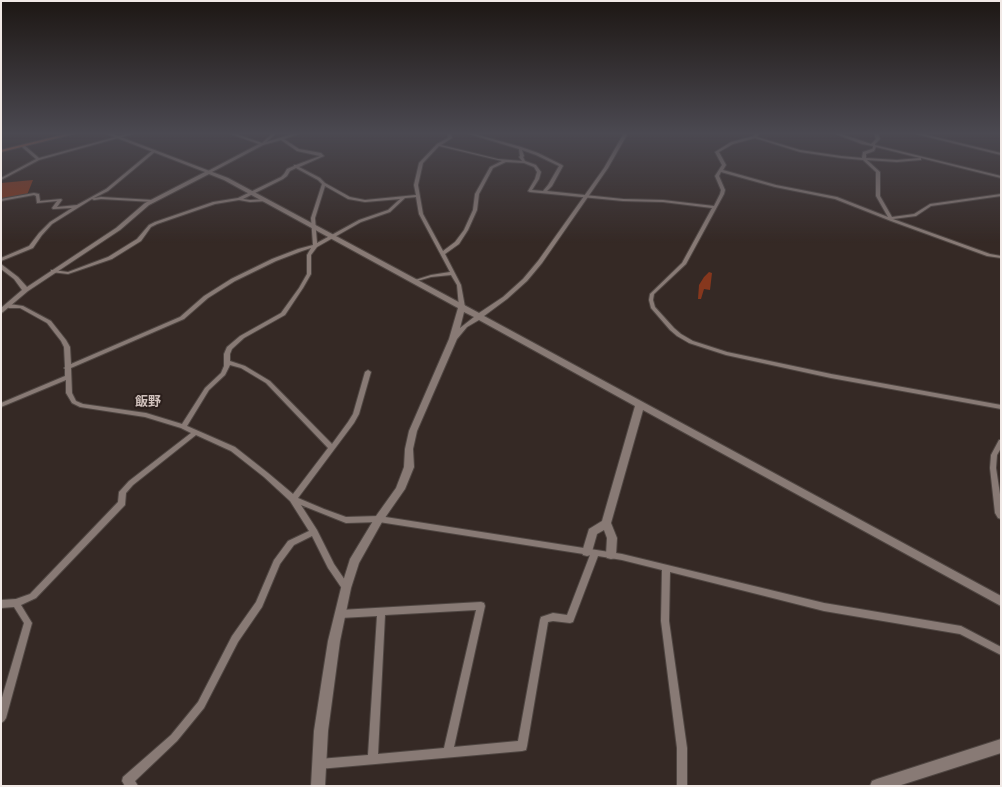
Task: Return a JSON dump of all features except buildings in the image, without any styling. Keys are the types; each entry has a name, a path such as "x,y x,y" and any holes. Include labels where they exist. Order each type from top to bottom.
{"street":[{"path":"1,179 18,170"},
{"path":"1,260 31,247 40,234 51,223 80,206 87,200 107,190 131,170"},
{"path":"203,170 226,179 266,200 1001,601"},
{"path":"1,311 9,306 26,290 104,238 141,208 213,170"},
{"path":"53,271 68,272 93,265 110,258 130,246 143,236 150,226 156,223 214,203 239,199 282,178 286,175 288,170"},
{"path":"302,170 350,198 365,201 418,196"},
{"path":"318,786 321,731 328,679 346,588 354,562 379,519 400,489 406,475 409,467 409,449 413,430 453,339 462,307 459,285 420,214 416,185 419,170"},
{"path":"442,254 457,243 466,230 475,210 477,194 490,170"},
{"path":"537,170 539,172 537,179 530,191 623,200 663,200 714,207"},
{"path":"544,192 550,186 559,170"},
{"path":"453,339 465,326 505,298 528,276 540,262 605,170"},
{"path":"1001,257 989,255 836,198 775,186 722,170 717,176 723,190 722,194 684,264 652,294 651,300 653,307 679,335 704,347 831,376 1001,407"},
{"path":"876,170 878,172 878,196 891,219"},
{"path":"969,170 1001,177"},
{"path":"184,427 208,389 223,374 227,366 227,354 229,348 242,337 283,314 301,288 309,274 309,255 315,246 313,226 316,205 320,199 324,184"},
{"path":"1,200 34,194 38,195 38,202 60,200 54,208 80,206"},
{"path":"891,219 915,215 930,206 937,204 1001,194"},
{"path":"87,200 101,198 153,201"},
{"path":"67,368 182,318 206,297 233,280 274,260 315,246 360,221 390,211 403,198"},
{"path":"239,199 245,201 266,200"},
{"path":"1,266 16,278 26,290"},
{"path":"414,281 431,276 453,273"},
{"path":"9,306 21,307 49,322 64,341 67,347 67,377 70,398 82,406 146,415 184,427 233,449 266,475 293,499 314,532 331,566 346,588"},
{"path":"227,362 243,367 268,382 332,448"},
{"path":"293,499 356,414 368,372"},
{"path":"1,405 67,377"},
{"path":"611,555 612,538 606,523 640,404"},
{"path":"1,604 16,603 33,596 122,503 123,492 131,483 196,432"},
{"path":"1001,442 994,455 993,468 1001,516"},
{"path":"293,499 346,520 379,519 611,555 824,607 961,630 1001,651"},
{"path":"319,764 522,746 544,620 553,617 570,619 591,552 593,532 606,523"},
{"path":"133,786 127,781 174,738 201,705 235,640 258,604 277,562 291,543 314,532"},
{"path":"666,568 665,621 682,748 682,786"},
{"path":"1,718 28,623 16,603"},
{"path":"340,614 481,606 448,752"},
{"path":"373,759 381,612"},
{"path":"877,786 1001,746"}],"shaded area":[{"path":"33,180 27,195 1,200 1,183"},
{"path":"709,272 712,273 710,290 704,289 701,299 698,299 699,285"}],"district":[{"name":"飯野","path":"148,403"}]}
